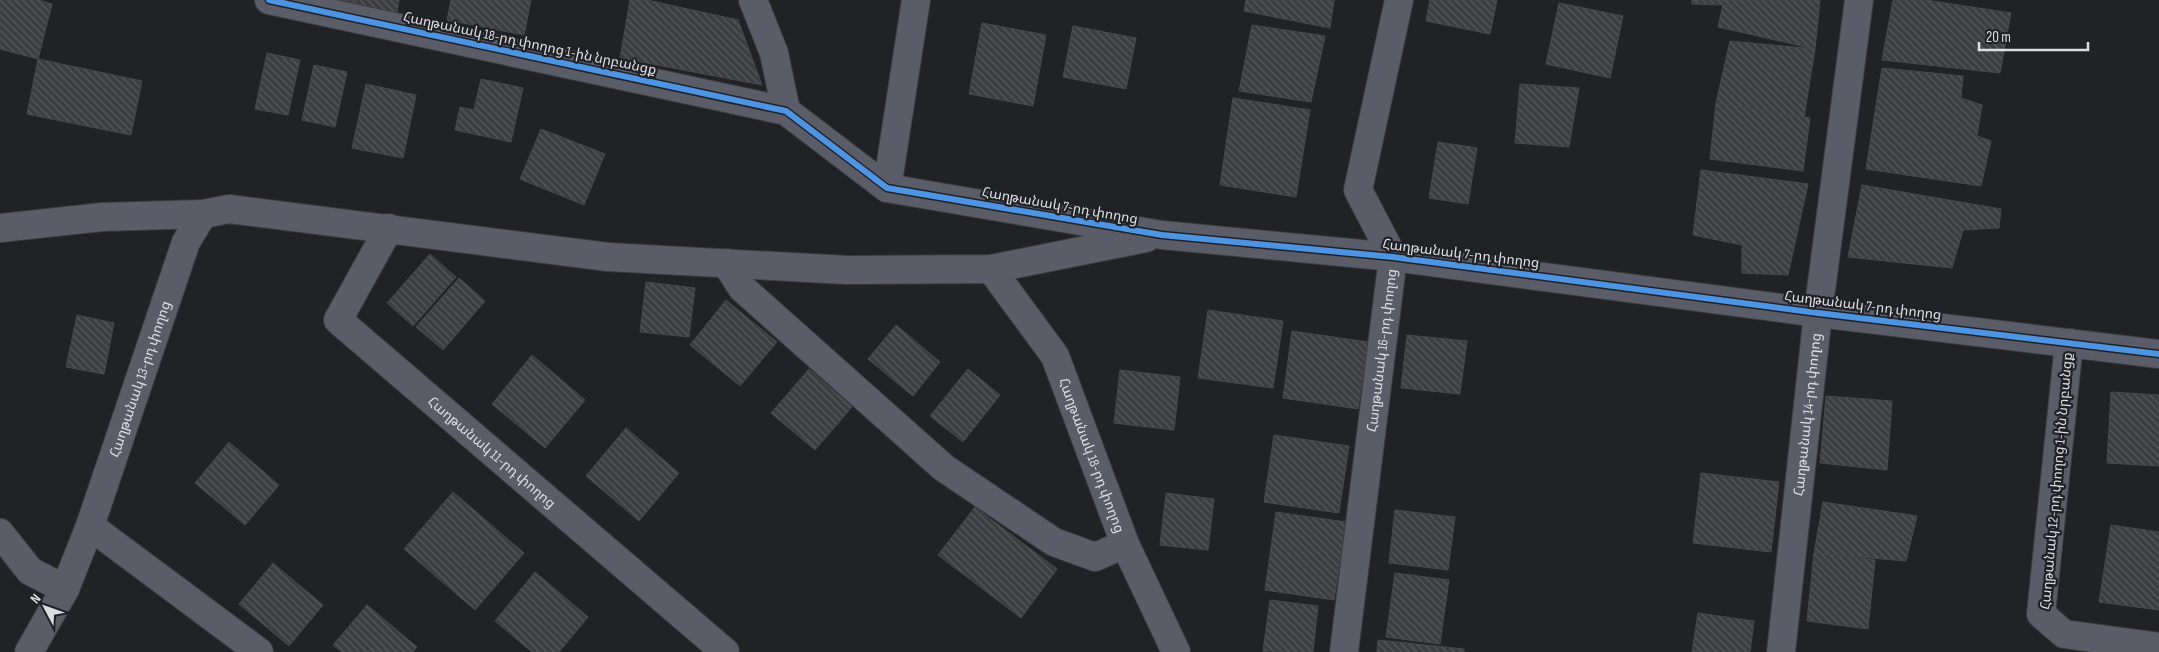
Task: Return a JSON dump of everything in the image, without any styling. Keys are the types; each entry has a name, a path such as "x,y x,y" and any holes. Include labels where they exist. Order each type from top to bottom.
{"street":[{"name":"Հաղթանակ 18-րդ փողոց 1-ին նրբանցք","path":"269,0 786,111"},
{"path":"752,0 774,53 786,111"},
{"path":"887,188 916,0"},
{"name":"Հաղթանակ 16-րդ փողոց","path":"1344,652 1393,256 1358,190 1399,0"},
{"name":"Հաղթանակ 14-րդ փողոց","path":"1781,652 1818,313 1859,0"},
{"name":"Հաղթանակ 7-րդ փողոց","path":"786,111 887,188 1162,235 1393,256 1818,313 2159,354"},
{"path":"0,228 102,218 203,214 229,209 608,257 846,270 991,269 1162,235"},
{"name":"Հաղթանակ 13-րդ փողոց","path":"29,652 65,589 90,526 186,242 203,214"},
{"name":"Հաղթանակ 11-րդ փողոց","path":"389,228 338,320 725,652"},
{"path":"726,263 742,288 944,468 1054,542 1095,557 1125,544"},
{"name":"Հաղթանակ 18-րդ փողոց","path":"991,269 1055,356 1125,544 1176,652"},
{"name":"Հաղթանակ 12-րդ փողոց 1-ին նրբանցք","path":"2070,343 2041,614 2064,634 2159,647"},
{"path":"90,526 259,652"},
{"path":"0,533 30,572 65,589"}],"building":[{"path":"0,0 38,0 52,4 38,59 0,49"},
{"path":"335,0 399,0 397,13 334,2"},
{"path":"451,0 531,0 524,35 447,20"},
{"path":"630,0 647,0 738,20 762,85 620,58"},
{"path":"1246,0 1334,0 1330,28 1244,11"},
{"path":"1430,0 1497,0 1490,34 1426,21"},
{"path":"1692,0 1820,0 1815,49 1718,27 1723,5 1692,4"},
{"path":"1893,0 1926,0 2011,13 2000,73 1882,60"},
{"path":"1559,3 1623,16 1610,78 1546,64"},
{"path":"982,23 1046,35 1033,106 969,94"},
{"path":"1252,25 1325,36 1311,102 1239,91"},
{"path":"1073,26 1136,38 1126,89 1063,77"},
{"path":"1730,41 1815,49 1804,117 1716,103"},
{"path":"267,53 300,60 288,115 255,109"},
{"path":"38,59 142,81 131,135 27,114"},
{"path":"314,65 347,72 335,127 302,120"},
{"path":"1882,68 1963,76 1961,98 1982,105 1977,136 1991,141 1981,186 1866,169"},
{"path":"481,79 523,88 511,142 455,130 460,107 474,110"},
{"path":"366,84 416,95 403,158 352,148"},
{"path":"1520,84 1579,88 1569,147 1515,143"},
{"path":"1233,98 1310,110 1296,197 1220,185"},
{"path":"1716,103 1810,118 1803,171 1710,159"},
{"path":"541,129 605,154 584,205 520,179"},
{"path":"1438,142 1477,148 1468,204 1429,198"},
{"path":"1701,170 1808,184 1788,275 1742,273 1742,245 1693,235"},
{"path":"1862,185 2001,209 1999,228 1963,230 1952,268 1848,257"},
{"path":"430,254 456,277 413,326 387,303"},
{"path":"459,278 485,301 443,350 416,327"},
{"path":"646,282 695,288 689,337 640,332"},
{"path":"726,300 777,342 740,386 690,345"},
{"path":"1208,310 1283,321 1273,388 1198,378"},
{"path":"77,315 114,323 104,374 66,367"},
{"path":"896,325 940,362 913,396 868,359"},
{"path":"1292,331 1368,342 1358,409 1283,398"},
{"path":"1407,335 1467,341 1460,394 1401,388"},
{"path":"532,355 585,400 545,448 492,404"},
{"path":"809,369 852,407 815,450 771,413"},
{"path":"968,369 1000,395 963,442 930,416"},
{"path":"1120,370 1180,377 1174,430 1114,423"},
{"path":"2111,392 2159,395 2159,466 2107,463"},
{"path":"1826,396 1892,401 1887,470 1820,463"},
{"path":"626,428 679,473 639,521 586,476"},
{"path":"1274,435 1349,446 1339,513 1264,502"},
{"path":"229,442 279,485 245,525 195,483"},
{"path":"1701,473 1779,482 1771,552 1693,543"},
{"path":"453,492 524,553 475,610 404,549"},
{"path":"1166,493 1214,499 1208,550 1160,545"},
{"path":"1823,502 1917,516 1906,561 1814,553"},
{"path":"975,507 1057,569 1021,618 938,555"},
{"path":"1395,510 1455,517 1448,570 1389,563"},
{"path":"1276,512 1346,522 1334,600 1265,590"},
{"path":"2111,525 2159,532 2159,610 2099,602"},
{"path":"1814,553 1875,560 1868,629 1807,621"},
{"path":"273,563 323,605 289,646 239,604"},
{"path":"535,572 588,617 559,652 532,652 495,621"},
{"path":"1395,573 1449,580 1440,644 1386,637"},
{"path":"1270,600 1318,606 1313,652 1263,651"},
{"path":"367,605 417,647 413,652 342,652 333,645"},
{"path":"1698,613 1754,621 1750,652 1692,652"},
{"path":"1378,640 1464,649 1464,652 1377,652"}],"cycle path":[{"path":"269,0 786,111 887,188 1162,235 1393,257 1818,313 2159,354"}]}
